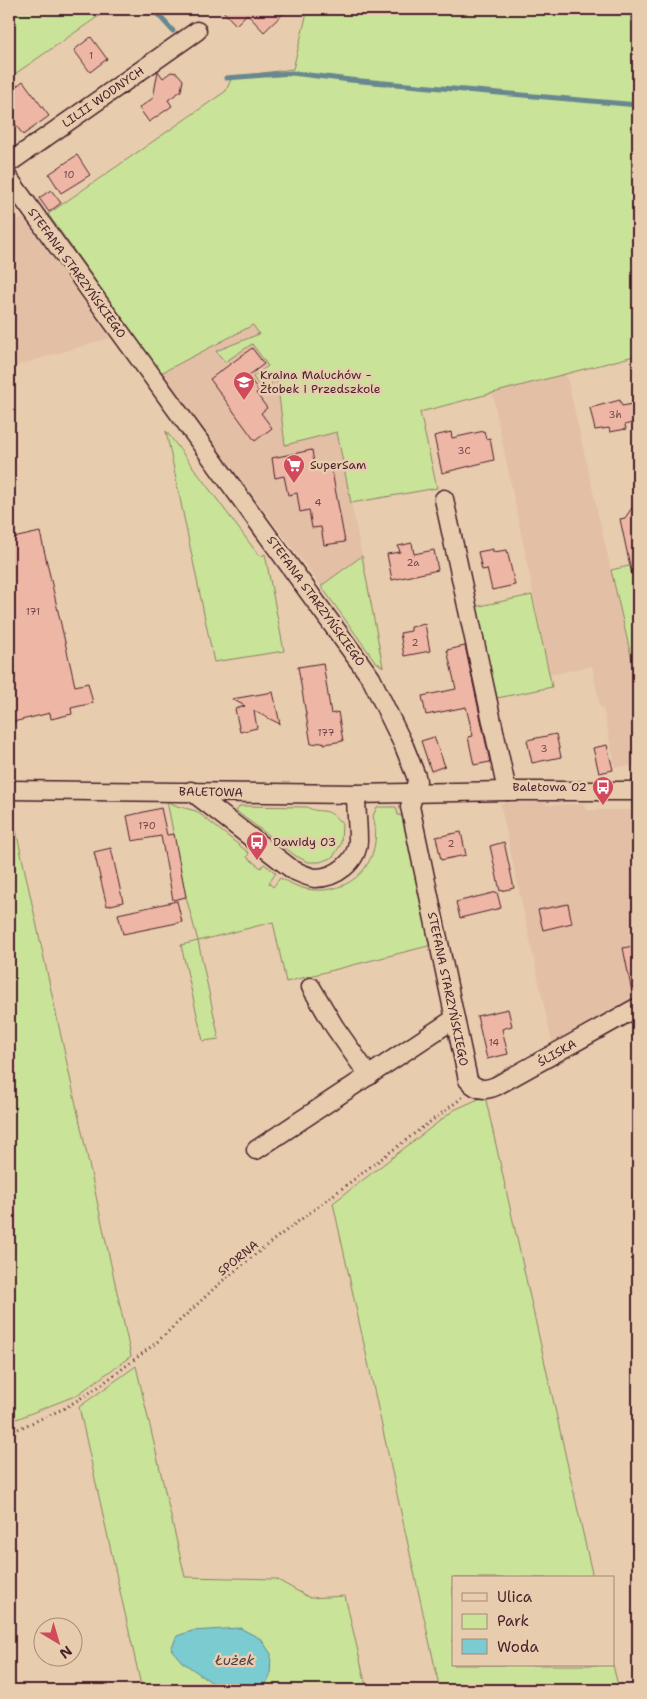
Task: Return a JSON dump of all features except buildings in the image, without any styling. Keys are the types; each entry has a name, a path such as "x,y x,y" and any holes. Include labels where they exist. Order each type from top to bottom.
{"street":[{"name":"LILII WODNYCH","path":"9,162 197,31"},
{"name":"STEFANA STARZYŃSKIEGO","path":"9,179 371,678 411,763 417,781 410,811 466,1075 473,1087"},
{"path":"444,499 507,791"},
{"name":"BALETOWA","path":"9,790 356,794 638,791"},
{"path":"191,791 294,870 314,878 328,876 340,871 348,864 355,852 358,842 356,794"},
{"path":"311,988 334,1026 369,1076"},
{"name":"ŚLISKA","path":"473,1087 484,1089 496,1086 638,1006"},
{"path":"256,1150 454,1019"}],"path":[{"name":"SPORNA","path":"9,1433 65,1408 97,1388 156,1343 222,1282 271,1242 459,1102 473,1087"}],"shaded area":[{"path":"18,219 25,219 110,338 9,368 9,224"},
{"path":"253,325 278,359 277,379 285,445 337,432 362,556 321,586 161,373"},
{"path":"566,373 638,688 638,766 615,767 592,666 550,675 492,392"},
{"path":"545,802 548,805 584,804 586,810 638,810 638,997 553,1047 500,803"}],"green space":[{"path":"9,9 109,9 9,78"},
{"path":"308,9 638,9 638,355 420,412 437,488 351,503 337,432 285,445 277,379 263,390 253,377 268,366 252,344 225,362 216,351 259,334 253,325 161,373 48,214 226,91 232,77 293,69"},
{"path":"166,431 260,557 265,554 284,651 214,662"},
{"path":"362,556 383,667 375,661 321,586"},
{"path":"638,564 638,677 636,677 611,570"},
{"path":"532,595 552,687 497,698 490,685 475,607"},
{"path":"167,801 196,811 249,853 247,857 261,868 264,864 276,873 269,883 273,887 280,878 306,889 323,890 338,887 351,881 361,872 369,861 374,848 373,816 377,807 396,807 398,815 403,816 432,945 286,982 273,922 198,941 186,897"},
{"path":"9,802 131,1356 77,1395 9,1422"},
{"path":"240,806 307,807 330,813 339,821 342,821 341,844 333,857 320,862 308,862 296,856 236,811"},
{"path":"198,941 219,1039 203,1041 181,945"},
{"path":"485,1096 593,1576 452,1576 452,1666 613,1666 619,1690 440,1690 333,1203 454,1110"},
{"path":"136,1366 185,1577 276,1579 310,1598 345,1596 367,1690 142,1690 79,1407"}],"water":[{"name":"Łużek","path":"240,1628 261,1639 271,1654 270,1677 261,1690 227,1690 217,1686 182,1662 171,1649 177,1636 192,1631"}],"waterway":[{"path":"153,9 173,31"},
{"path":"226,78 292,73 350,80 638,105"}],"place":[{"name":"Kraina Maluchów - Żłobek i Przedszkole","path":"244,401"},
{"name":"SuperSam","path":"294,484"},
{"name":"Baletowa 02","path":"603,806"},
{"name":"Dawidy 03","path":"257,861"}]}
